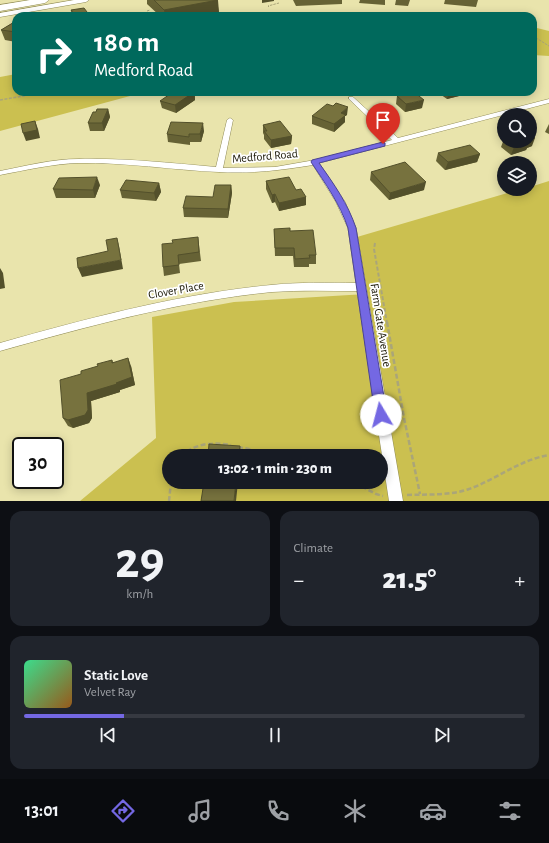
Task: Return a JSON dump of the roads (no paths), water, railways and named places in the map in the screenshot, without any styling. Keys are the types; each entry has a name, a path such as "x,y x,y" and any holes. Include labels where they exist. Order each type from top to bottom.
{"highway":[{"path":"0,8 45,0"}],"street":[{"path":"17,12 86,0"},
{"path":"0,15 12,13"},
{"path":"351,98 396,140"},
{"name":"Medford Road","path":"0,174 35,166 78,161 155,164 219,170 275,169 315,162 549,101"},
{"path":"219,170 230,120"},
{"name":"Farm Gate Avenue","path":"315,162 348,215 355,244 395,499"},
{"name":"Clover Place","path":"0,347 115,316 171,303 272,289 362,287"}]}
